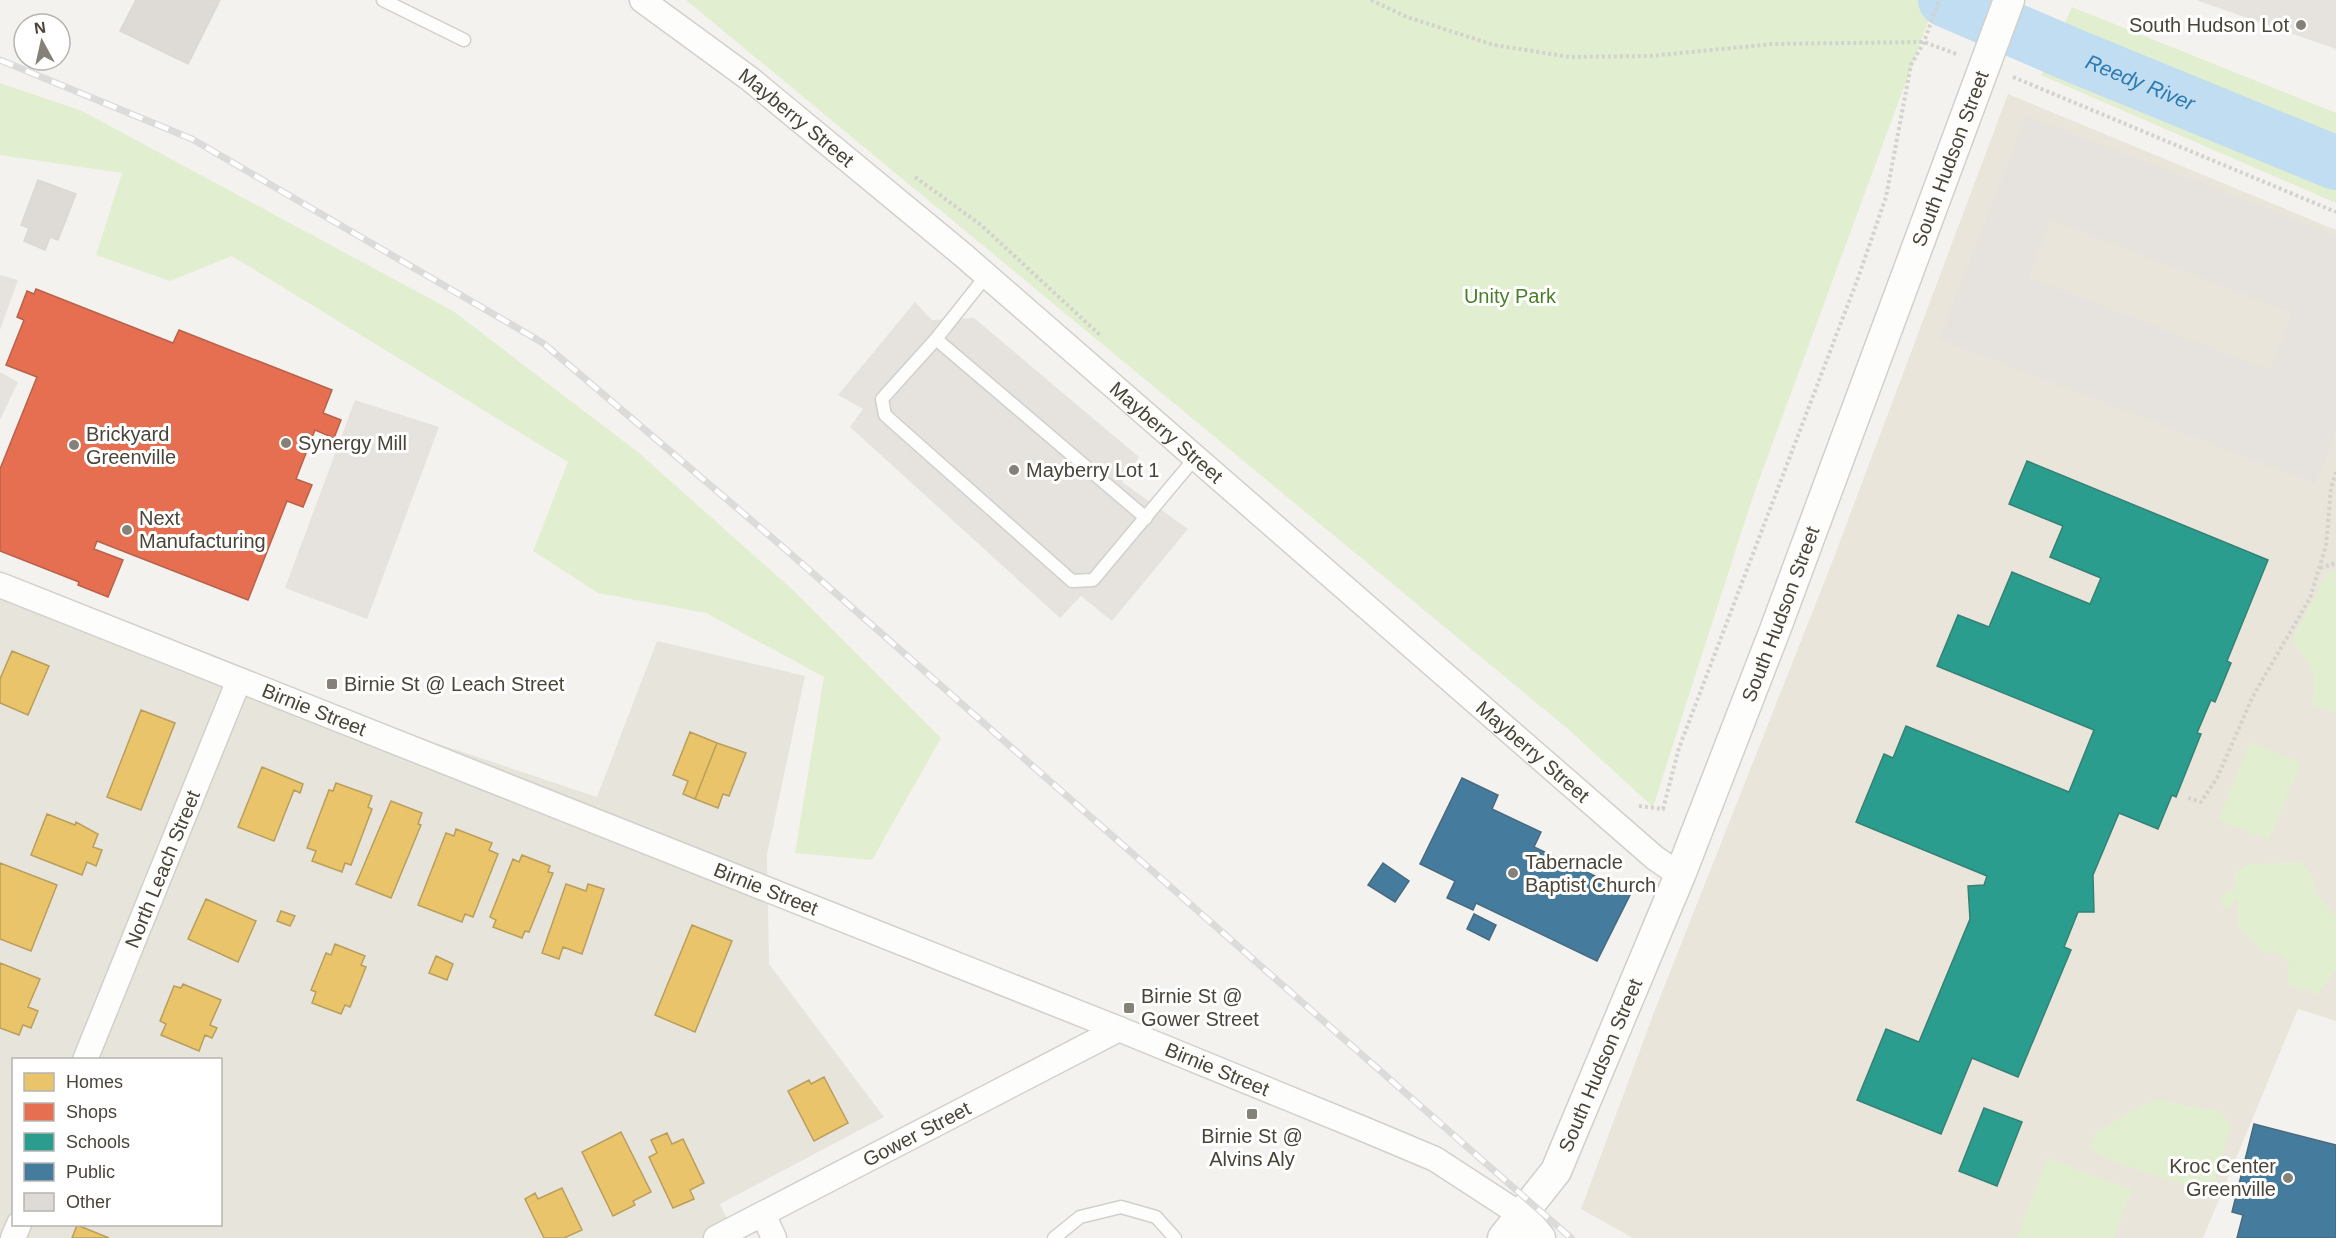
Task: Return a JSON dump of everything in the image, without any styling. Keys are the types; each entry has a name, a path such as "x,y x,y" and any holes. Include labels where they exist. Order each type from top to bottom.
{"street":[{"name":"Mayberry Street","path":"642,0 750,79 986,276 1655,858 1680,875"},
{"name":"South Hudson Street","path":"1512,1227 1556,1171 1680,875 1784,607 2009,0"},
{"name":"Birnie Street","path":"0,585 1119,1029 1435,1160 1512,1227"},
{"name":"North Leach Street","path":"86,1058 239,680"},
{"name":"Gower Street","path":"716,1238 1119,1029"},
{"path":"763,1214 774,1238"},
{"path":"1512,1227 1540,1238"}],"lane":[{"path":"383,0 464,40"},
{"path":"986,276 936,339 882,399 885,415 1072,581 1093,580 1195,458"},
{"path":"936,339 1146,518"},
{"path":"1054,1238 1080,1217 1121,1207 1156,1217 1175,1238"}],"path":[{"path":"1371,0 1407,17 1494,45 1570,57 1650,56 1773,44 1924,42"},
{"path":"1663,809 1679,748 1858,279 1886,197 1911,65 1924,42 1939,0"},
{"path":"1990,54 2336,212"},
{"path":"2188,798 2201,802 2217,778 2253,696 2310,598 2325,546 2331,488 2336,472"},
{"path":"2319,568 2336,563"}],"shaded area":[{"name":"South Hudson Lot","path":"2196,0 2336,0 2336,49"},
{"path":"2008,94 2336,230 2336,1021 2298,1009 2203,1238 1633,1238 1581,1209 1653,1015 1833,560"},
{"path":"2026,116 2336,235 2336,433 2316,484 1939,339","holes":["2051,220 2292,313 2269,370 2029,277"]},
{"path":"0,275 18,280 0,330"},
{"name":"Mayberry Lot 1","path":"915,302 932,320 974,318 1139,457 1122,482 1188,529 1112,621 1081,596 1060,618 850,427 863,409 838,395"},
{"path":"0,372 18,382 0,420"},
{"path":"355,400 439,427 367,619 285,588"},
{"path":"0,597 597,797 657,641 805,676 767,855 769,964 884,1117 720,1204 736,1238 0,1238"}],"green space":[{"name":"Unity Park","path":"686,0 1936,0 1752,499 1653,807 1568,729"},
{"path":"2072,7 2336,113 2336,203 2041,75"},
{"path":"0,83 82,111 453,311 639,453 795,592 941,738 872,860 795,853 824,677 706,613 598,593 533,551 568,462 232,256 170,281 96,255 122,173 0,155"},
{"path":"2336,570 2336,713 2312,705 2315,676 2292,639 2327,574"},
{"path":"2250,742 2301,763 2269,840 2218,820"},
{"path":"2301,862 2312,875 2317,896 2336,916 2336,971 2316,995 2309,989 2300,991 2288,982 2289,963 2275,951 2265,954 2238,926 2238,899 2227,910 2219,901 2228,891 2237,889 2234,874 2249,864"},
{"path":"2157,1100 2220,1111 2231,1126 2216,1178 2204,1191 2104,1158 2090,1147 2095,1133 2142,1105"},
{"path":"2047,1158 2132,1190 2113,1238 2017,1238"}],"building: Homes":[{"path":"12,651 49,666 28,715 0,703 0,679"},
{"path":"141,710 175,723 141,810 107,797"},
{"path":"690,732 717,743 695,799 683,794 688,781 673,775"},
{"path":"717,743 746,753 729,796 723,794 718,808 695,799"},
{"path":"262,767 303,784 300,793 294,790 274,841 238,827"},
{"path":"336,783 372,796 368,807 372,809 351,865 345,863 342,872 312,861 316,851 307,848 329,790 333,791"},
{"path":"391,801 422,813 418,824 421,825 391,898 356,884"},
{"path":"47,814 75,825 76,822 98,834 93,847 102,850 96,866 87,862 82,875 31,855"},
{"path":"456,829 492,843 489,850 498,854 473,917 465,914 462,922 418,905 446,833 454,836"},
{"path":"522,855 550,866 548,872 553,873 529,932 525,931 522,938 493,927 496,920 490,917 513,859 519,862"},
{"path":"0,863 57,885 31,951 0,939"},
{"path":"566,884 586,891 588,884 604,889 582,954 563,947 559,959 542,953"},
{"path":"206,899 256,921 238,962 188,939"},
{"path":"281,911 295,916 290,926 277,921"},
{"path":"692,925 732,941 695,1032 655,1015"},
{"path":"335,944 365,956 361,965 366,967 350,1007 345,1005 341,1014 312,1003 316,992 311,990 326,953 331,955"},
{"path":"436,956 453,964 447,980 429,973"},
{"path":"0,963 40,979 28,1007 38,1011 31,1028 23,1025 19,1035 0,1028"},
{"path":"183,984 221,1000 210,1025 217,1028 212,1038 205,1035 199,1051 161,1035 166,1024 160,1021 174,986 181,988"},
{"path":"824,1077 848,1123 814,1141 788,1091 809,1080 811,1084"},
{"path":"621,1132 651,1192 633,1201 635,1205 613,1216 582,1152"},
{"path":"667,1133 672,1144 683,1139 704,1183 690,1190 694,1199 673,1208 649,1157 657,1153 651,1140"},
{"path":"562,1188 582,1230 564,1238 544,1238 525,1199 535,1193 538,1199"},
{"path":"77,1226 79,1226 109,1238 72,1238"}],"building: Shops":[{"path":"36,289 173,343 179,330 332,390 323,413 341,420 334,438 315,430 296,479 312,485 303,507 287,501 248,600 97,541 94,549 123,560 108,597 78,585 79,582 0,551 0,469 37,377 6,365 24,320 17,317 27,291 34,294"}],"building: Schools":[{"path":"2027,461 2268,560 2227,661 2231,663 2215,702 2211,700 2197,733 2201,734 2176,797 2172,795 2158,829 2119,813 2093,875 2094,912 2078,912 2064,947 2071,950 2018,1077 1972,1058 1941,1134 1857,1100 1886,1029 1919,1042 1970,919 1968,886 1984,885 1987,876 1856,822 1884,754 1893,758 1906,726 2069,792 2094,730 1937,666 1958,615 1989,627 2012,572 2090,604 2101,578 2050,557 2063,526 2009,504"},
{"path":"1984,1108 2022,1122 1997,1186 1959,1171"}],"building: Public":[{"name":"Tabernacle Baptist Church","path":"1462,778 1498,795 1492,809 1541,832 1534,847 1631,893 1597,961 1476,903 1473,910 1447,898 1455,881 1420,864"},
{"path":"1383,863 1409,881 1395,902 1368,885"},
{"path":"1474,914 1496,925 1489,940 1467,929"},
{"name":"Kroc Center Greenville","path":"2254,1124 2336,1145 2336,1238 2237,1238 2243,1215 2232,1212"}],"building: Other":[{"path":"136,0 220,0 188,64 120,31"},
{"path":"38,180 76,194 58,240 50,237 45,250 24,241 29,228 21,225"}],"waterway":[{"name":"Reedy River","path":"1945,0 2336,163"}],"railway":[{"path":"0,60 192,139 543,343 784,548 1571,1238"}],"place":[{"name":"South Hudson Lot","path":"2301,25"},
{"name":"Synergy Mill","path":"286,443"},
{"name":"Brickyard Greenville","path":"74,445"},
{"name":"Mayberry Lot 1","path":"1014,470"},
{"name":"Next Manufacturing","path":"127,530"},
{"name":"Birnie St @ Leach Street","path":"332,684"},
{"name":"Tabernacle Baptist Church","path":"1513,873"},
{"name":"Birnie St @ Gower Street","path":"1129,1008"},
{"name":"Birnie St @ Alvins Aly","path":"1252,1114"},
{"name":"Kroc Center Greenville","path":"2288,1178"}]}
